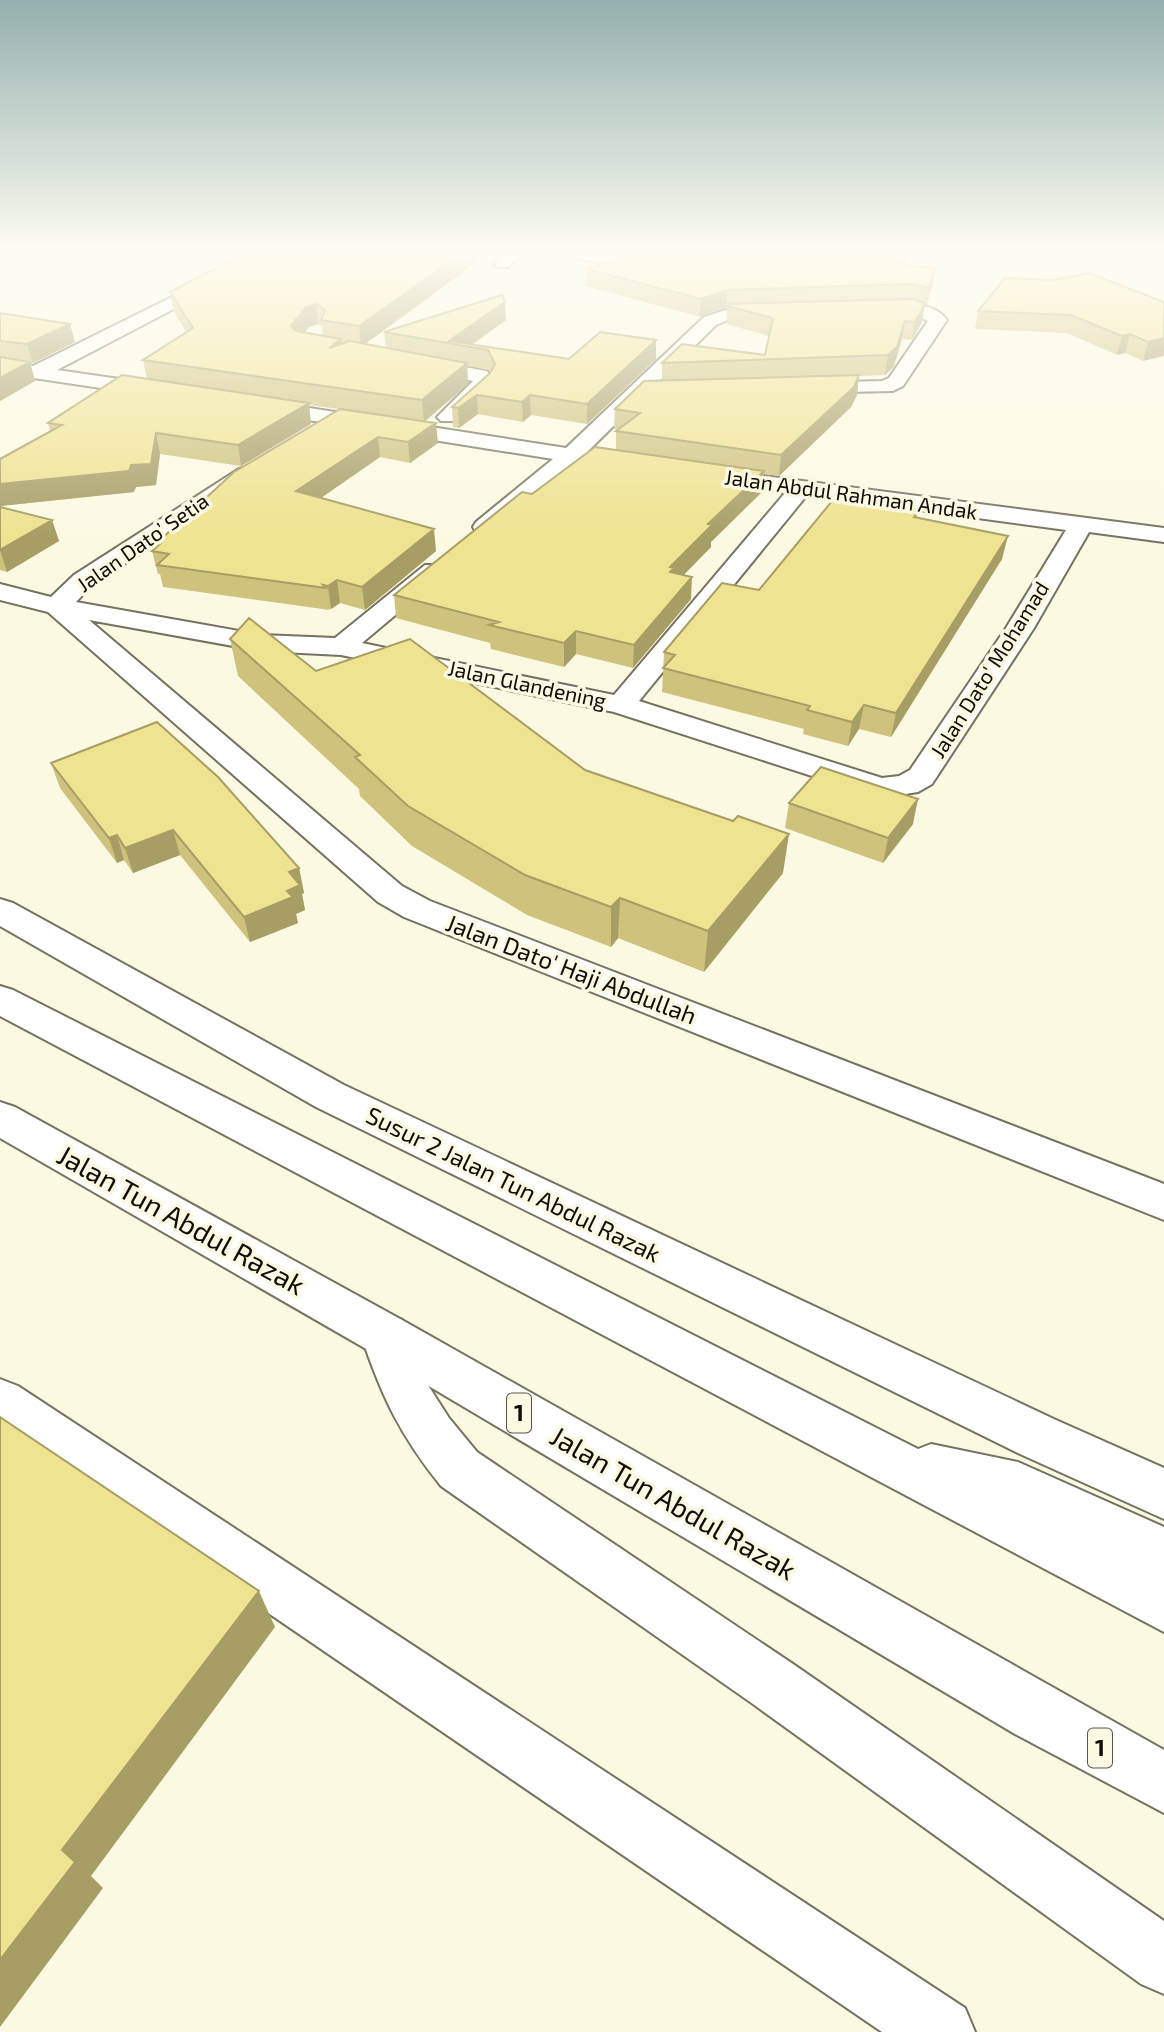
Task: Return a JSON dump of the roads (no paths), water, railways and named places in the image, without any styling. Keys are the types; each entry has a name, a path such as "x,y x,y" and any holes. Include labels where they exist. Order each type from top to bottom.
{"main road":[{"path":"37,372 82,349"},
{"path":"341,647 571,455 680,349"},
{"path":"781,389 886,387 896,382 918,349"},
{"path":"399,362 472,373 480,375 485,382 430,432"},
{"path":"0,367 174,393"},
{"path":"634,392 673,391"},
{"path":"243,403 652,467"},
{"path":"306,439 340,418"},
{"name":"Jalan Dato’ Setia","path":"57,606 83,580 272,459"},
{"name":"Jalan Abdul Rahman Andak","path":"692,473 1164,535"},
{"path":"621,705 800,489"},
{"name":"Jalan Dato' Mohamad","path":"880,788 907,785 922,777 1020,628 1081,524"},
{"name":"Jalan Glandening","path":"0,592 57,606 261,643 341,647 621,705 880,788"},
{"name":"Jalan Dato' Haji Abdullah","path":"57,606 390,894 417,909 1164,1202"},
{"name":"Susur 2 Jalan Tun Abdul Razak","path":"0,911 330,1096 1038,1437 1164,1494"},
{"path":"0,999 1164,1604"},
{"name":"Jalan Tun Abdul Razak","path":"0,1118 385,1335 1036,1713 1164,1783"},
{"path":"385,1335 405,1392 431,1435 459,1469 773,1684 1164,1961"},
{"path":"0,1402 941,2032"},
{"path":"1018,1487 1038,1437"},
{"path":"888,1460 1018,1487 1164,1555"},
{"path":"1036,1713 1164,1805"}]}
